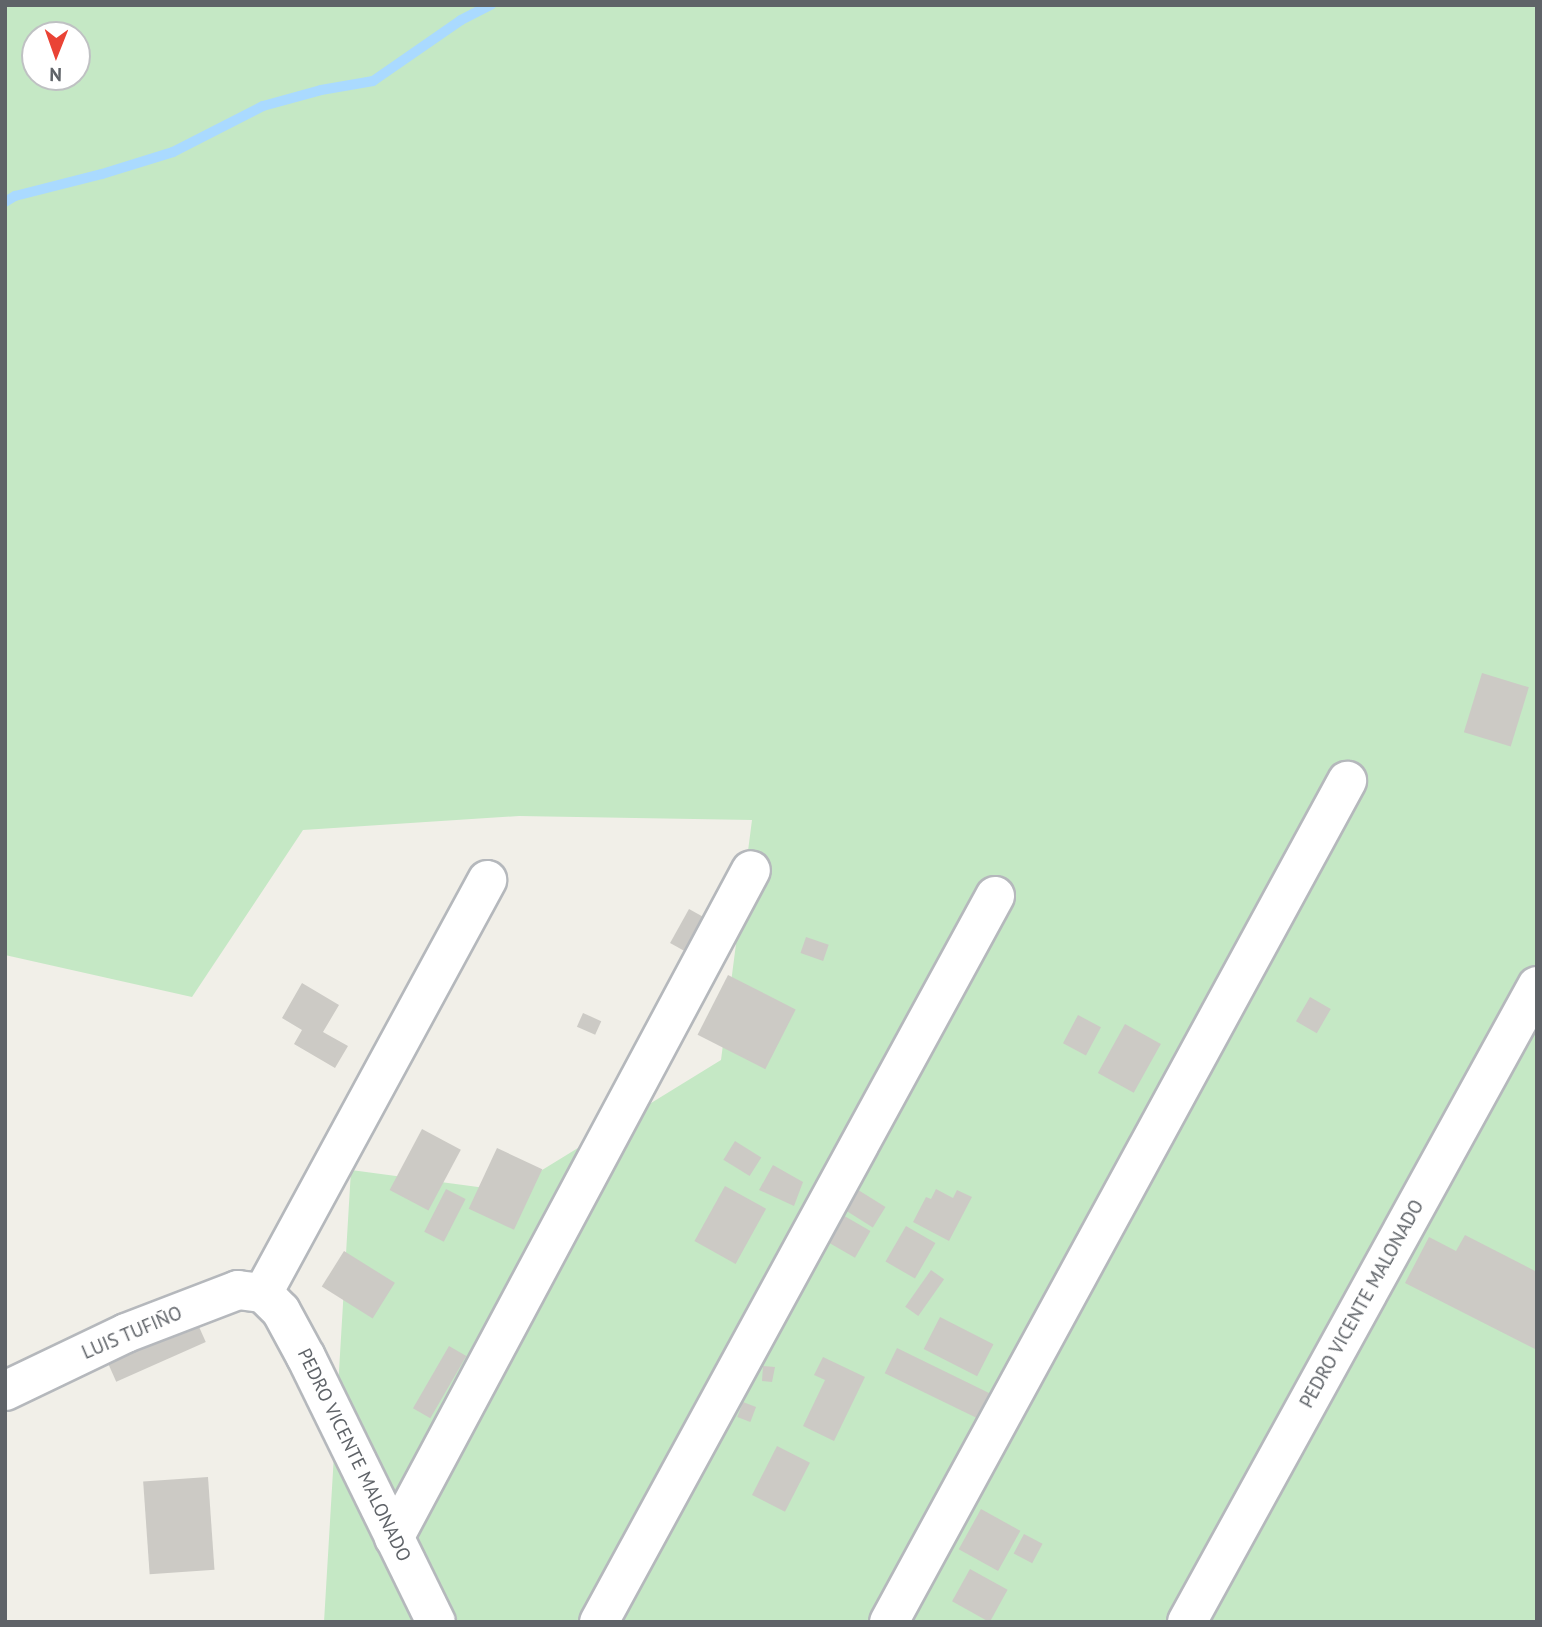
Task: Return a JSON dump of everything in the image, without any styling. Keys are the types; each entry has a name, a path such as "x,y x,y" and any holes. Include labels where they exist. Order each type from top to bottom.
{"street":[{"path":"889,1622 1347,781"},
{"path":"394,1538 751,870"},
{"path":"263,1293 486,880"},
{"path":"599,1622 995,896"},
{"name":"PEDRO VICENTE MALONADO","path":"1187,1622 1537,986"},
{"name":"LUIS TUFIÑO","path":"5,1391 126,1333 237,1290 263,1293"},
{"name":"PEDRO VICENTE MALONADO","path":"263,1293 281,1311 306,1357 436,1622"}],"green space":[{"path":"5,5 1537,5 1537,1622 324,1622 351,1170 508,1191 721,1060 752,820 519,816 303,830 192,997 5,955"}],"building":[{"path":"1482,673 1529,687 1511,747 1464,732"},
{"path":"689,909 705,918 686,952 670,943"},
{"path":"806,937 829,945 823,961 800,953"},
{"path":"728,975 796,1010 765,1069 698,1035"},
{"path":"302,983 339,1005 323,1032 348,1046 335,1068 294,1044 302,1030 282,1018"},
{"path":"1310,997 1331,1009 1317,1033 1296,1021"},
{"path":"583,1013 601,1021 595,1035 577,1027"},
{"path":"1078,1015 1101,1027 1086,1055 1063,1043"},
{"path":"1125,1024 1161,1044 1134,1093 1098,1073"},
{"path":"422,1129 461,1150 428,1211 390,1190"},
{"path":"735,1141 761,1157 750,1176 723,1160"},
{"path":"497,1148 542,1169 514,1230 469,1209"},
{"path":"773,1165 803,1182 794,1206 759,1190"},
{"path":"725,1186 766,1209 736,1264 694,1241"},
{"path":"855,1188 886,1207 873,1227 842,1208"},
{"path":"446,1189 466,1199 444,1242 424,1232"},
{"path":"936,1189 953,1198 957,1190 972,1197 949,1241 913,1222 926,1197 931,1199"},
{"path":"841,1214 870,1231 855,1258 826,1241"},
{"path":"906,1226 935,1243 915,1279 886,1262"},
{"path":"1465,1235 1537,1272 1537,1350 1405,1283 1429,1237 1456,1251"},
{"path":"344,1251 395,1283 373,1318 322,1287"},
{"path":"931,1270 944,1279 918,1316 905,1307"},
{"path":"940,1317 993,1344 977,1376 924,1349"},
{"path":"196,1320 206,1342 116,1382 106,1360"},
{"path":"449,1346 466,1356 430,1418 413,1408"},
{"path":"897,1348 990,1393 977,1418 885,1373"},
{"path":"823,1357 865,1377 834,1441 803,1426 825,1380 814,1375"},
{"path":"763,1366 775,1367 772,1382 762,1381"},
{"path":"743,1402 756,1407 750,1422 737,1417"},
{"path":"777,1446 810,1463 785,1512 752,1495"},
{"path":"208,1477 214,1570 150,1574 143,1482"},
{"path":"981,1509 1020,1531 998,1571 959,1549"},
{"path":"1024,1534 1043,1544 1032,1563 1014,1553"},
{"path":"970,1569 1008,1590 990,1622 952,1601"}],"waterway":[{"path":"5,202 15,196 102,174 173,152 263,106 321,90 373,81 461,20 491,5"}]}
